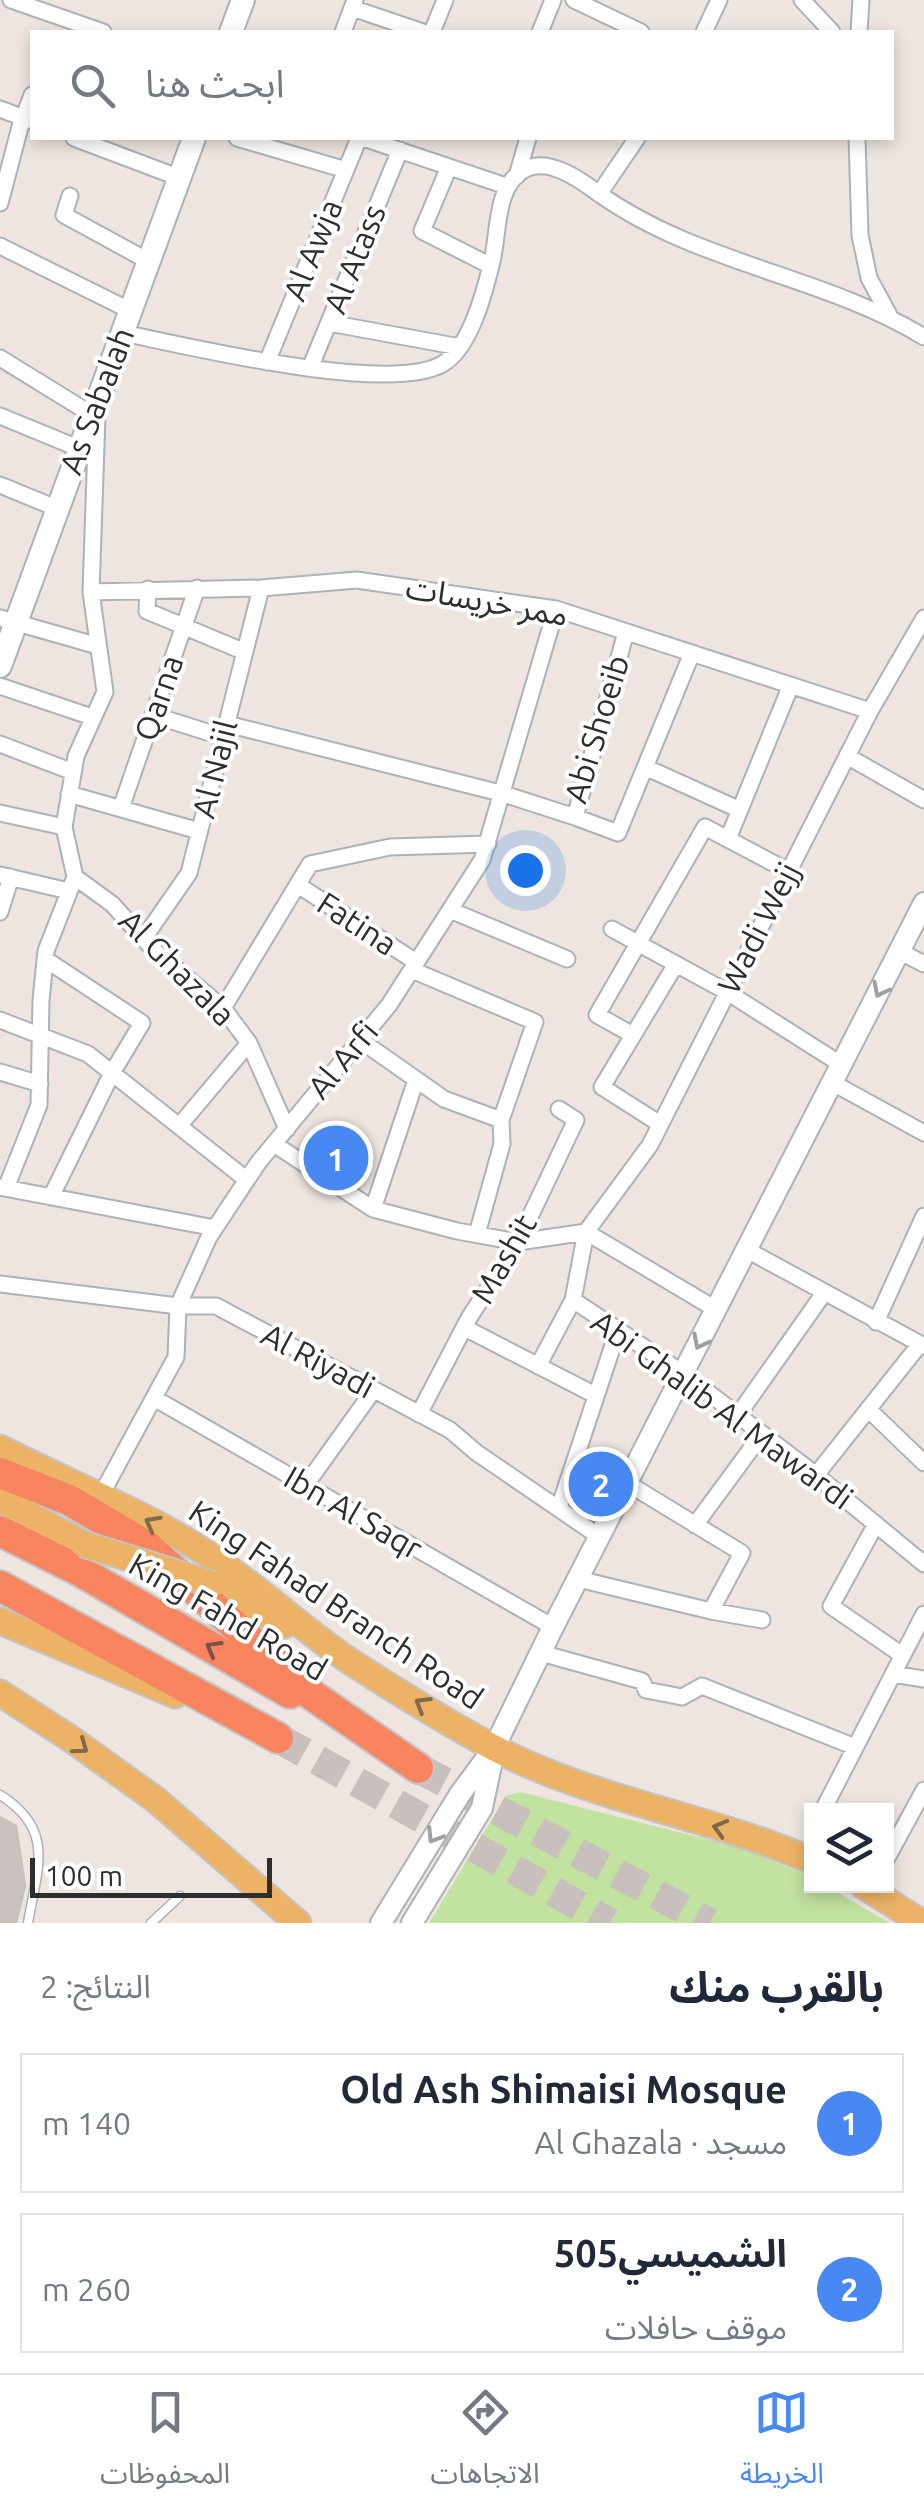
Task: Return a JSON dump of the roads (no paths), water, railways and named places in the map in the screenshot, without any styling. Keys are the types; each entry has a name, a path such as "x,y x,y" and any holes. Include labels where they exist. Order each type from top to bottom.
{"highway":[{"name":"King Fahd Road","path":"0,1473 68,1500 147,1546 310,1693 418,1768 80,1571 0,1531"},
{"path":"0,1586 278,1738"}],"main road":[{"path":"232,30 243,0"},
{"name":"As Sabalah","path":"0,666 8,621 56,508 193,140"},
{"name":"King Fahad Branch Road","path":"0,1448 100,1495 204,1552 246,1579 347,1658 494,1748 530,1766 804,1858"},
{"path":"0,1499 83,1544 212,1584 347,1658"},
{"path":"0,1621 278,1738"},
{"path":"0,1693 156,1800 298,1923"},
{"path":"875,1893 922,1923"}],"street":[{"path":"11,0 59,25 90,30"},
{"path":"433,30 445,0"},
{"path":"541,30 553,0"},
{"path":"574,0 637,30"},
{"path":"705,30 719,0"},
{"path":"802,0 830,30"},
{"path":"860,30 861,0"},
{"path":"344,30 354,4 418,30"},
{"path":"0,109 28,120 1,200"},
{"path":"79,140 180,178"},
{"path":"244,140 346,170"},
{"name":"Al Awja","path":"267,362 360,140"},
{"path":"0,246 127,322 267,362 410,375 444,364 460,347 483,298 512,181 527,140"},
{"path":"599,194 636,140"},
{"path":"857,140 860,235 869,278 889,316"},
{"name":"Al Awja","path":"391,144 448,167 512,181"},
{"name":"Al Atass","path":"310,368 391,144"},
{"path":"512,181 524,169 546,166 575,177 680,241 889,316 924,336"},
{"path":"448,167 422,231 491,266"},
{"path":"70,196 64,215 150,262"},
{"path":"329,324 460,347"},
{"path":"0,358 94,406 90,592 105,692 76,756 69,794 64,827 72,884 46,960 39,1105 3,1188 214,1228"},
{"path":"0,416 78,448"},
{"path":"0,485 56,508"},
{"name":"ممر خريسات","path":"90,592 261,588 357,580 556,609 870,711"},
{"path":"148,588 147,611 245,652"},
{"name":"Qarna","path":"121,808 197,588"},
{"name":"Al Najil","path":"144,938 189,873 261,588"},
{"name":"Al Arfi","path":"100,1495 176,1357 178,1306 214,1228 246,1180 360,1040 414,966 482,860 556,609"},
{"name":"Wadi Wejj","path":"586,1232 650,1144 870,711 923,620"},
{"path":"8,621 98,646"},
{"name":"Abi Shoeib","path":"153,715 504,794 575,817 626,632"},
{"path":"575,817 618,833 692,653"},
{"path":"728,839 791,685"},
{"path":"0,686 92,717"},
{"path":"0,744 73,772"},
{"path":"847,756 924,800"},
{"path":"646,767 740,810"},
{"path":"69,794 200,831"},
{"path":"0,813 64,827"},
{"path":"633,1035 597,1015 705,827 788,872"},
{"path":"223,1008 310,864 390,847 488,844"},
{"path":"0,912 6,876"},
{"name":"Al Ghazala","path":"6,876 72,884 112,904 223,1008 249,1042 286,1128"},
{"name":"Fatina","path":"298,885 414,966 535,1022 501,1120"},
{"path":"381,1923 460,1794 494,1748 924,903"},
{"path":"450,910 567,959"},
{"path":"612,929 726,992 924,1133"},
{"path":"900,951 924,964"},
{"path":"46,960 142,1023 112,1073 51,1197"},
{"path":"660,1124 602,1087 676,964"},
{"path":"0,1020 88,1054 246,1180"},
{"path":"360,1040 444,1099 501,1120 502,1144 477,1234"},
{"path":"178,1126 249,1042"},
{"path":"0,1072 40,1084"},
{"path":"372,1209 416,1080"},
{"name":"Mashit","path":"418,1414 518,1242 576,1120 559,1109"},
{"path":"274,1144 372,1209 518,1242 586,1232 717,1310"},
{"path":"876,1322 924,1216"},
{"name":"Abi Ghalib Al Mawardi","path":"586,1232 573,1300 684,1374 924,1564"},
{"path":"747,1250 922,1345 816,1475"},
{"name":"Al Riyadi","path":"0,1284 178,1306 216,1306 450,1430 478,1454 600,1537"},
{"path":"738,1415 824,1293"},
{"path":"538,1366 573,1300"},
{"path":"465,1328 595,1396"},
{"path":"559,1508 618,1330"},
{"path":"305,1486 372,1391"},
{"name":"Ibn Al Saqr","path":"154,1398 553,1627"},
{"path":"868,1409 924,1464"},
{"path":"695,1525 762,1434"},
{"path":"627,1483 742,1553 711,1612"},
{"path":"876,1524 831,1606 902,1655"},
{"path":"578,1579 711,1612 762,1620"},
{"path":"827,1803 924,1614"},
{"path":"541,1654 642,1681 646,1690 682,1698 702,1686 856,1747"},
{"path":"893,1674 924,1679"},
{"path":"412,1923 482,1808 494,1748"},
{"path":"894,1845 924,1790"}],"lane":[{"path":"0,1795 23,1809 41,1845 28,1923"},
{"path":"151,1923 180,1896"}],"tunnel":[{"path":"278,1738 610,1923"},
{"path":"418,1768 710,1923"}],"place":[{"name":"Old Ash Shimaisi Mosque","path":"336,1158"},
{"name":"الشميسي505","path":"601,1484"}]}
